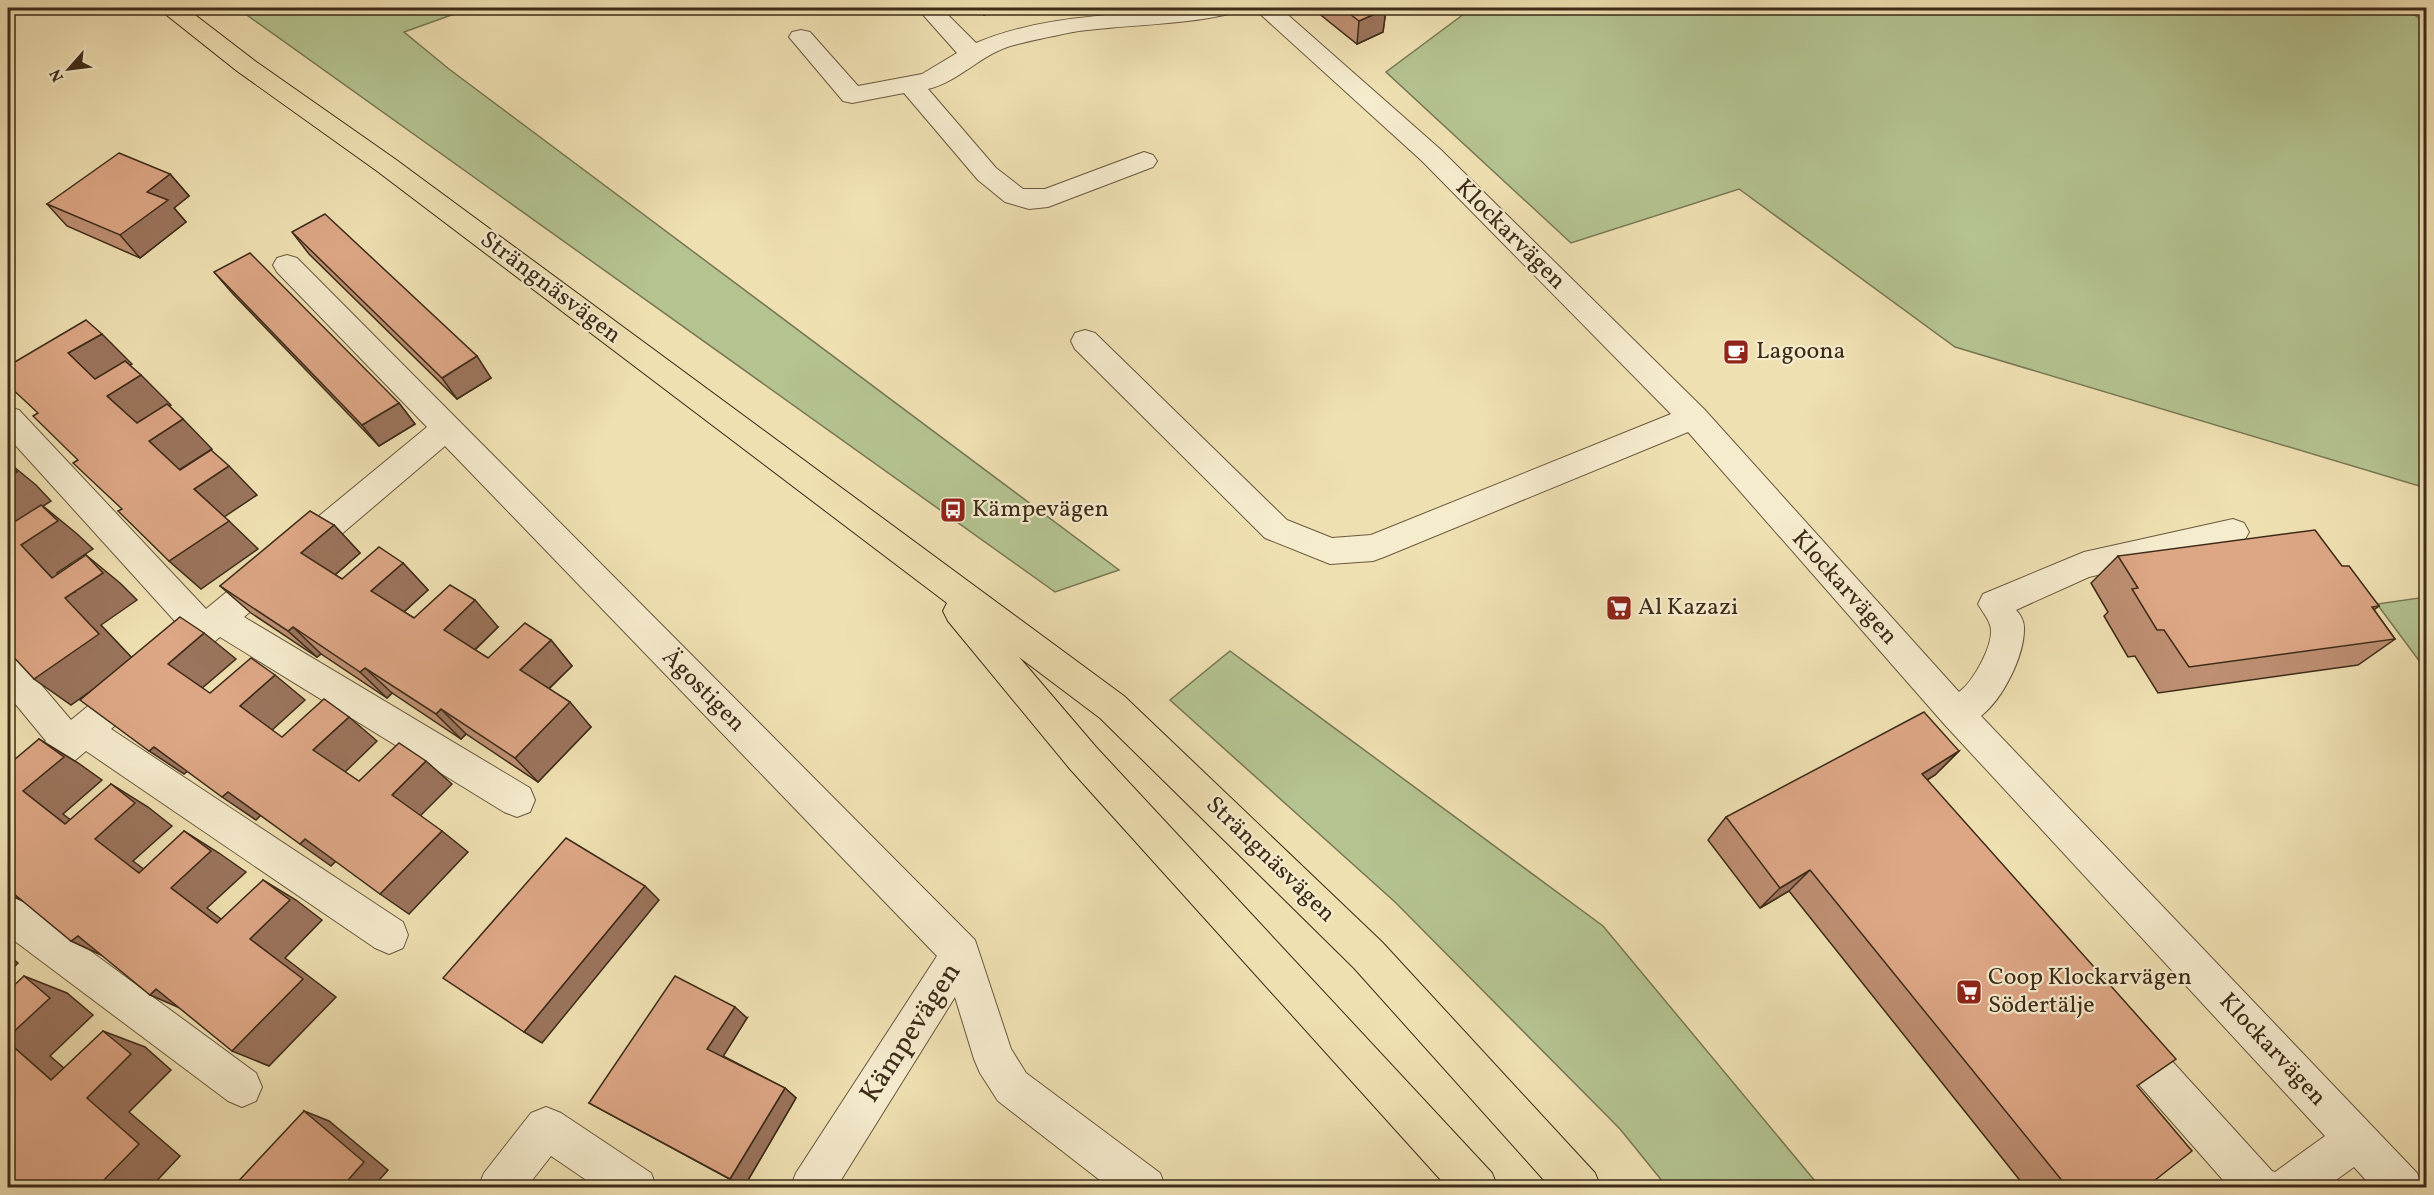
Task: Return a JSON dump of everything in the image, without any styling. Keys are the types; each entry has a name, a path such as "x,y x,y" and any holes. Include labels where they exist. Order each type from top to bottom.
{"main road":[{"name":"Strängnäsvägen","path":"172,8 246,66 386,165 1112,707 1368,954 1580,1188"},
{"name":"Strängnäsvägen","path":"926,570 1083,758 1477,1188"}],"street":[{"path":"928,8 972,54"},
{"path":"801,37 852,95 929,81 972,54 1004,40 1074,25 1226,8"},
{"name":"Klockarvägen","path":"1267,8 1431,155 1693,417 1957,714 2402,1188"},
{"path":"910,84 987,174 1014,196 1029,200 1048,198 1144,161"},
{"name":"Ägostigen","path":"287,265 445,429 961,953"},
{"path":"1085,341 1276,529 1330,551 1373,548 1693,417"},
{"path":"8,418 211,624 517,800"},
{"path":"8,794 445,429"},
{"path":"1957,714 1977,699 2002,660 2008,625 1995,604 2084,565 2233,532"},
{"path":"8,670 77,736 389,935"},
{"path":"8,913 242,1087"},
{"name":"Kämpevägen","path":"811,1188 961,953"},
{"name":"Kämpevägen","path":"961,953 994,1059 1012,1087 1145,1188"},
{"path":"2106,1018 2262,1188"},
{"path":"499,1188 546,1128 636,1188"},
{"path":"2289,1188 2356,1140"}],"green space":[{"path":"237,8 471,8 404,32 449,69 1119,570 1055,592"},
{"path":"1472,8 2403,8 2426,22 2426,488 1955,347 1739,189 1571,243 1386,72"},
{"path":"2426,597 2426,670 2377,604"},
{"path":"1230,651 1603,926 1820,1187 1667,1187 1620,1129 1395,902 1170,700"}],"building":[{"path":"1342,8 1383,8 1386,9 1359,21"},
{"path":"119,153 170,174 147,192 168,200 120,235 47,204"},
{"path":"325,214 477,356 442,378 292,232"},
{"path":"250,253 399,403 362,425 214,272"},
{"path":"86,320 102,334 68,353 95,379 125,361 141,375 107,396 137,423 167,404 183,419 149,441 180,470 211,450 229,466 194,489 229,521 169,561 118,511 122,509 73,463 78,460 33,416 38,413 8,385 8,366"},
{"path":"8,463 17,472 8,478"},
{"path":"41,505 58,521 21,545 52,578 86,555 103,573 65,598 99,634 34,679 8,651 8,526"},
{"path":"310,511 334,525 301,553 342,579 379,547 403,563 371,591 414,618 450,585 475,600 444,630 488,658 525,623 551,640 520,670 570,702 515,758 441,709 436,714 365,668 360,672 293,627 288,631 220,586"},
{"path":"2315,530 2342,566 2349,566 2379,606 2372,607 2395,639 2189,667 2164,630 2157,630 2132,589 2138,588 2118,556"},
{"path":"180,617 204,633 168,664 210,693 251,658 275,675 240,706 282,737 324,699 349,717 313,750 359,781 399,743 426,761 392,795 442,831 380,894 305,839 300,844 228,792 222,797 154,747 149,751 80,700"},
{"name":"Coop Klockarvägen Södertälje","path":"1924,712 1959,751 1922,774 2176,1059 2137,1086 2192,1151 2145,1188 2068,1188 1810,870 1780,888 1726,817"},
{"path":"39,739 64,757 23,791 65,824 111,784 135,803 95,839 139,873 184,831 211,851 171,888 217,923 263,880 290,900 250,939 303,979 232,1051 156,989 150,995 78,936 71,941 8,889 8,765"},
{"path":"566,838 645,886 524,1032 443,978"},
{"path":"24,976 50,998 8,1037 8,991"},
{"path":"675,976 735,1007 707,1049 785,1088 730,1179 589,1103"},
{"path":"103,1031 131,1054 87,1098 139,1144 96,1188 17,1188 8,1179 8,1042 51,1080"},
{"path":"304,1111 364,1162 341,1188 232,1188"}],"place":[{"name":"Lagoona","path":"1736,352"},
{"name":"Kämpevägen","path":"953,510"},
{"name":"Al Kazazi","path":"1619,608"},
{"name":"Coop Klockarvägen Södertälje","path":"1969,992"}]}
